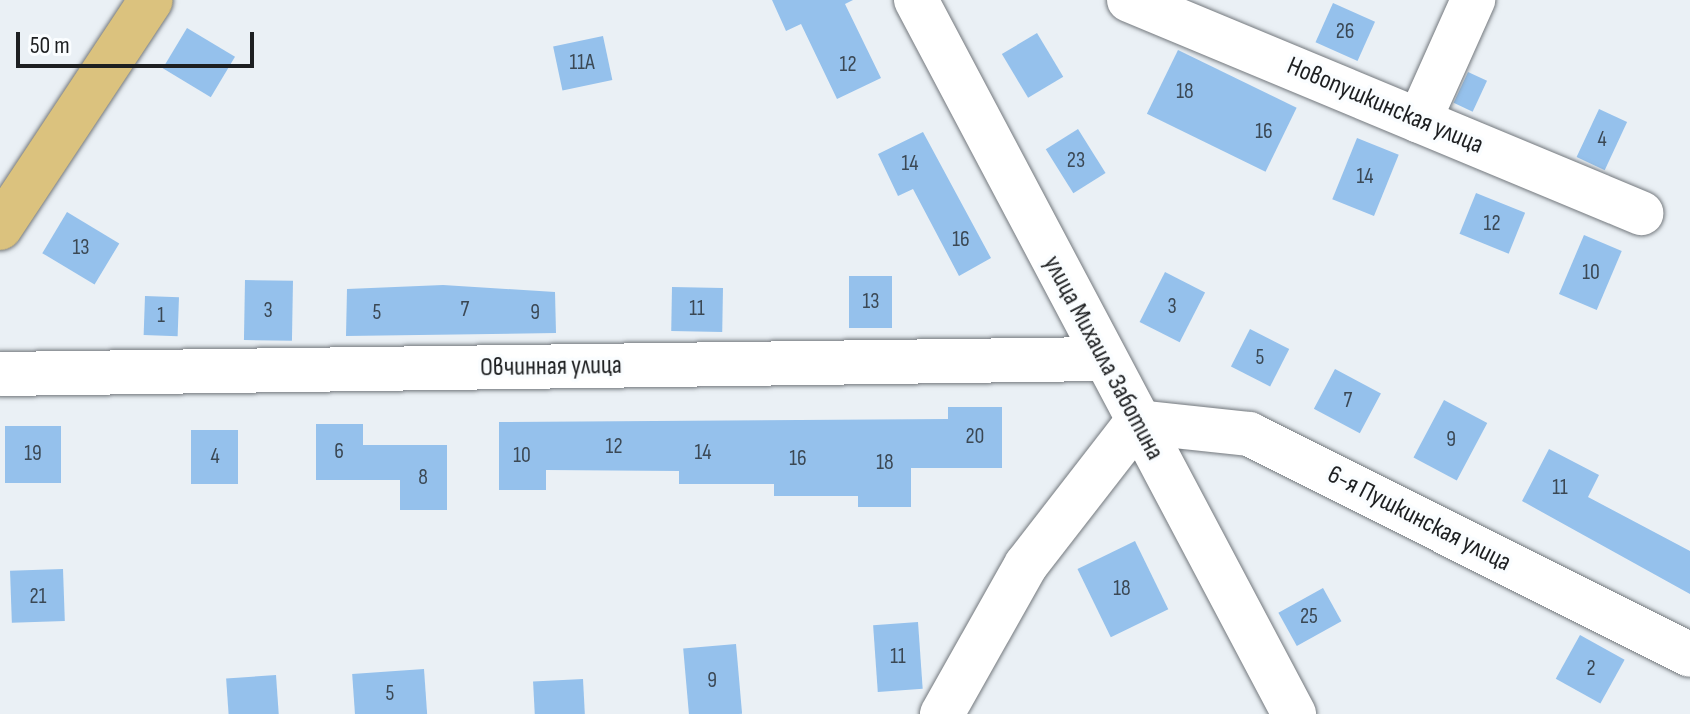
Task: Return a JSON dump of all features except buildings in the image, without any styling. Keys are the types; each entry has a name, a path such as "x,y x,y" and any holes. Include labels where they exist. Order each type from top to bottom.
{"main road":[{"path":"0,228 151,0"}],"street":[{"name":"улица Михаила Заботина","path":"916,0 1103,359 1294,714"},
{"name":"Новопушкинская улица","path":"1129,0 1641,213"},
{"path":"1419,121 1473,0"},
{"name":"Овчинная улица","path":"0,374 1103,359"},
{"path":"942,714 1026,565 1137,422"},
{"name":"6-я Пушкинская улица","path":"1137,422 1249,434 1690,655"}]}
